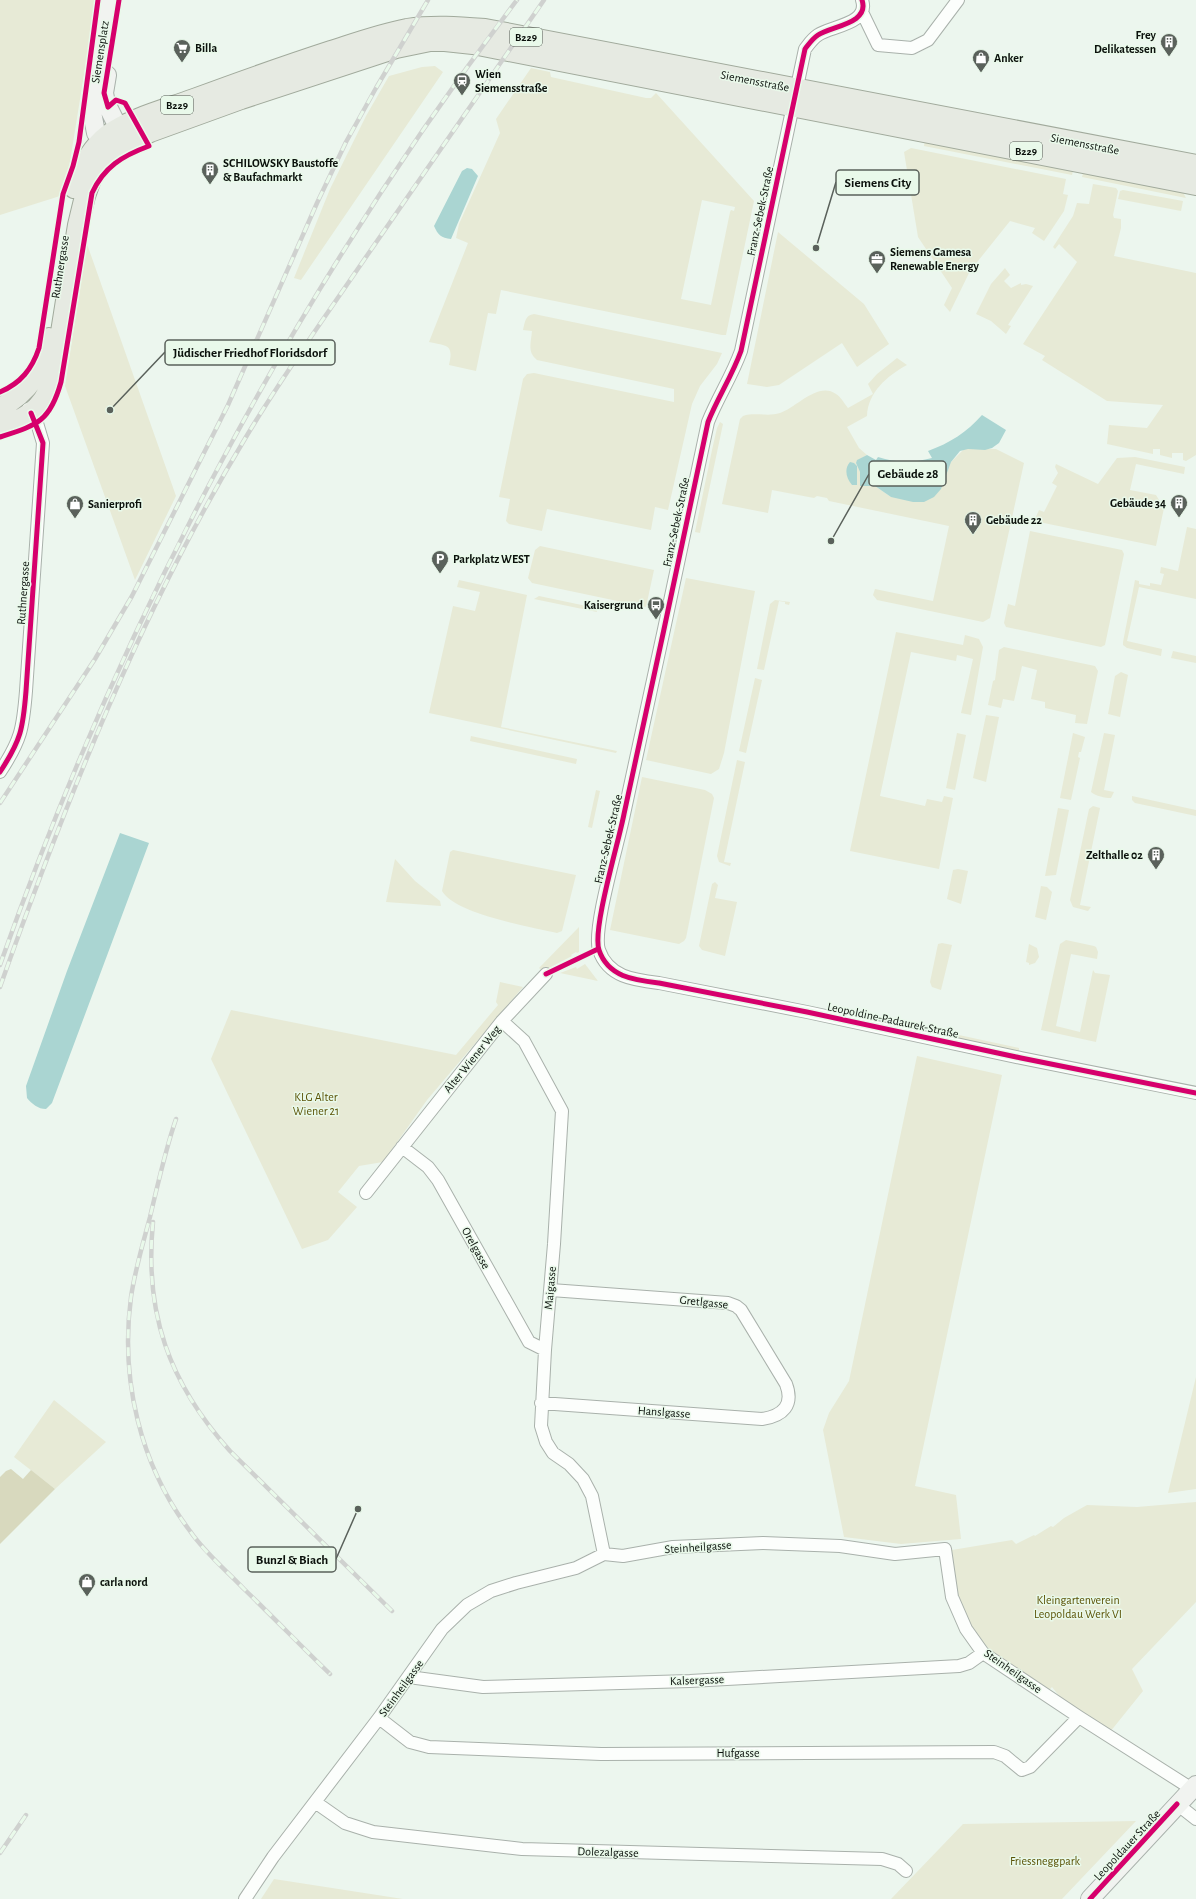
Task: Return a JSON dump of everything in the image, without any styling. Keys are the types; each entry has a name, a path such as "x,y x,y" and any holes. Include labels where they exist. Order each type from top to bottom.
{"main road":[{"name":"Siemensplatz","path":"108,0 92,107 93,124 114,142"},
{"name":"Siemensplatz","path":"114,142 104,93 119,0"},
{"name":"Siemensstraße","path":"114,142 150,132 276,86 358,59 411,36 473,44 1196,165"},
{"name":"Siemensstraße","path":"794,97 1196,185"},
{"name":"Ruthnergasse","path":"20,395 36,376 44,361 48,349 71,198 77,179 86,161 114,142"},
{"name":"Ruthnergasse","path":"31,413 47,396 53,382 78,225 85,196 96,170 114,142"},
{"name":"B229","path":"0,408 20,395"},
{"name":"B229","path":"0,427 31,413"},
{"name":"Leopoldauer Straße","path":"1090,1899 1194,1787"}],"street":[{"path":"862,6 878,45 912,48 928,40 958,0"},
{"name":"Franz-Sebek-Straße","path":"598,949 598,929 625,814 708,422 717,399 735,369 741,351 805,49 811,41 823,33 852,22 862,6"},
{"name":"Ruthnergasse","path":"0,772 19,740 24,718 43,442 31,413 20,395"},
{"name":"Leopoldine-Padaurek-Straße","path":"598,949 608,967 619,975 634,980 659,983 800,1010 1014,1057 1196,1093"},
{"name":"Alter Wiener Weg","path":"366,1193 502,1021 546,974"},
{"name":"Maigasse","path":"502,1021 524,1041 562,1111 541,1426 546,1442 553,1453 569,1464 584,1479 592,1496 604,1554"},
{"name":"Orelgasse","path":"402,1147 428,1167 438,1180 529,1342 545,1350"},
{"name":"Gretlgasse","path":"551,1290 728,1303 736,1306 741,1310 786,1384 790,1393 789,1402 785,1410"},
{"name":"Hanslgasse","path":"542,1403 762,1419 774,1417 785,1410"},
{"name":"Steinheilgasse","path":"245,1899 315,1802 409,1677 442,1629 467,1605 491,1591 576,1568 604,1554 623,1556 673,1547 763,1543 840,1546 895,1554 945,1549 952,1598 966,1629 983,1653 1078,1717 1143,1758 1194,1787"},
{"name":"Kalsergasse","path":"409,1677 483,1687 690,1681 958,1666 969,1663 983,1653"},
{"name":"Hufgasse","path":"379,1718 410,1742 429,1747 601,1754 994,1752 1006,1756 1022,1770 1030,1767 1078,1717"},
{"name":"Dolezalgasse","path":"315,1802 346,1823 373,1832 491,1846 530,1850 882,1859 898,1864 906,1871"},
{"path":"1177,1804 1196,1819"}],"green space":[{"path":"0,0 96,0 68,174 60,196 0,215"},
{"path":"435,66 443,72 301,280 294,278 330,189 366,116 389,76 422,67"},
{"path":"531,68 550,72 551,77 646,98 651,98 656,93 754,201 726,335 501,290 496,314 488,313 476,371 449,365 451,353 448,347 429,342 468,243 456,238 459,224 500,133 496,119","holes":["702,200 735,207 734,211 731,210 730,212 711,305 681,299"]},
{"path":"925,139 1073,171 1072,175 924,146"},
{"path":"911,148 1066,179 1063,194 1068,195 1064,211 1044,241 1032,233 1035,228 1010,221 970,271 950,312 944,305 952,288 918,237 904,152"},
{"path":"1083,173 1183,192 1186,198 1082,177"},
{"path":"1093,184 1116,188 1118,191 1113,215 1114,218 1121,219 1121,228 1114,256 1196,273 1196,455 1186,461 1183,460 1183,453 1172,453 1172,458 1160,455 1160,449 1153,449 1153,454 1107,444 1109,425 1147,428 1163,405 1107,401 1042,360 1045,356 1023,344 1077,262 1059,244 1055,249 1053,247 1073,216 1077,203 1089,204"},
{"path":"1123,190 1183,201 1181,211 1118,199 1120,191"},
{"path":"778,232 864,304 889,344 857,367 842,343 779,385 767,387 747,384"},
{"path":"87,244 176,496 135,580 65,386"},
{"path":"1005,268 1010,275 1004,281 1011,288 1021,283 1021,285 1026,284 1033,286 1008,325 1011,326 1006,334 991,321 976,314 991,284"},
{"path":"534,314 722,353 717,364 700,386 692,404 668,510 655,507 651,530 547,509 542,531 509,524 506,521 510,499 499,497 523,379 527,374 534,373 674,402 674,389 537,360 532,354 531,350 532,331 523,330 527,317"},
{"path":"897,358 907,365 892,374 875,392 868,407 867,416 847,427 859,448 867,455 858,460 856,463 860,472 860,486 875,486 891,497 951,462 964,449 996,449 1024,463 990,618 983,622 877,600 873,595 875,589 933,601 949,526 829,501 827,498 817,496 814,498 772,490 768,513 722,504 740,419 743,416 752,414 771,415 780,413 807,397 822,391 829,391 836,394 848,408 873,394 868,384 877,374"},
{"path":"720,422 723,424 700,533 695,532 717,428"},
{"path":"1135,457 1185,467 1184,474 1136,464 1130,490 1156,495 1164,508 1156,546 1034,521 1039,510 1044,512 1057,486 1052,483 1058,473 1055,467 1056,464 1098,484 1117,458"},
{"path":"1187,527 1196,529 1196,599 1139,587 1127,641 1162,649 1161,656 1127,648 1123,645 1123,642 1135,580 1139,581 1139,584 1150,586 1150,583 1161,585 1164,574 1160,573 1161,567 1178,571"},
{"path":"1030,531 1122,550 1124,554 1105,645 1101,647 1006,627 1004,623 1008,604 1015,606"},
{"path":"540,546 654,570 646,607 532,583 528,578 535,550"},
{"path":"686,578 755,591 724,753 719,769 711,774 646,760"},
{"path":"459,580 527,595 501,727 617,751 616,753 429,713 453,606 475,611 480,592 457,587"},
{"path":"539,596 596,608 597,612 534,599"},
{"path":"775,600 790,602 789,605 785,604 785,602 779,601 764,670 757,669 770,604"},
{"path":"896,632 963,645 965,635 979,639 983,647 971,715 961,713 973,659 957,655 956,661 911,652 880,796 925,806 927,799 942,802 944,796 953,798 939,869 850,851"},
{"path":"1004,647 1095,666 1098,671 1087,724 1075,723 1076,715 1045,708 1045,702 1031,699 1037,670 1022,666 1014,701 1003,699 1001,708 988,705 993,681 995,680 999,650"},
{"path":"1173,651 1196,656 1196,663 1171,658"},
{"path":"1121,672 1128,675 1120,717 1108,714 1115,676"},
{"path":"755,678 762,680 746,753 739,751"},
{"path":"986,715 999,717 986,782 973,778"},
{"path":"957,733 966,735 955,790 946,788"},
{"path":"1073,733 1085,737 1081,752 1079,752 1078,757 1080,758 1071,800 1060,798"},
{"path":"1104,733 1115,735 1104,790 1114,792 1111,798 1095,795 1091,792"},
{"path":"471,736 577,759 576,764 470,741"},
{"path":"737,760 745,762 724,862 731,863 730,866 719,862 717,856"},
{"path":"642,777 705,790 712,794 714,798 686,938 679,944 610,930"},
{"path":"596,790 600,791 592,828 588,827"},
{"path":"1132,796 1196,810 1196,816 1135,803 1132,800"},
{"path":"1093,806 1100,808 1080,905 1091,907 1088,911 1073,907 1070,900 1089,809"},
{"path":"1058,808 1069,810 1056,875 1045,876"},
{"path":"453,850 576,875 562,931 557,933 477,913 450,899 442,891 450,852"},
{"path":"395,859 415,881 440,901 441,906 386,902"},
{"path":"958,869 968,871 961,904 947,899 953,870"},
{"path":"715,882 718,885 715,898 737,902 725,956 702,950 699,946 712,884"},
{"path":"1041,886 1047,887 1052,892 1046,920 1035,917"},
{"path":"579,927 579,952 576,952 571,955 572,956 543,971 539,968"},
{"path":"1066,940 1094,946 1098,952 1097,959 1071,954 1056,1026 1080,1032 1093,970 1095,973 1110,975 1096,1042 1041,1030 1060,944"},
{"path":"942,943 952,945 941,990 932,987 930,982 938,944"},
{"path":"1029,944 1037,948 1039,957 1035,963 1029,965 1029,963 1026,962"},
{"path":"585,964 598,981 560,973 576,967 577,969"},
{"name":"KLG Alter Wiener 21","path":"500,982 523,987 427,1100 383,1162 359,1166 338,1192 357,1207 328,1240 302,1249 211,1059 231,1010 456,1055 498,1005 496,1002"},
{"path":"945,1032 1019,1048 1019,1051 945,1036"},
{"path":"917,1056 1002,1075 915,1486 956,1495 961,1539 901,1544 844,1537 823,1430 829,1413 849,1381"},
{"path":"1196,1377 1196,1489 1168,1493"},
{"path":"54,1400 106,1442 55,1489 14,1457"},
{"path":"11,1469 23,1479 31,1470 55,1489 0,1544 0,1477 6,1471"},
{"name":"Kleingartenverein Leopoldau Werk VI","path":"1196,1502 1196,1602 1132,1669 1143,1691 1110,1732 1060,1697 1052,1687 1047,1692 1006,1663 981,1640 970,1627 962,1612 956,1590 952,1550 1012,1540 1016,1544 1034,1535 1035,1536 1051,1526 1053,1527 1064,1518 1087,1505 1137,1507"},
{"name":"Friessneggpark","path":"1136,1821 1062,1899 891,1899 963,1824"},
{"path":"274,1879 403,1899 261,1899"}],"water":[{"path":"467,168 472,169 478,176 451,239 442,237 438,234 434,226 462,171"},
{"path":"982,415 1006,430 999,443 992,448 985,450 968,449 960,451 951,462 941,489 934,497 924,502 913,502 891,497 875,486 860,486 860,472 856,463 857,460 867,455 876,460 878,457 905,462 932,458 928,451 958,436"},
{"path":"850,462 857,466 857,485 852,485 847,476 846,471"},
{"path":"120,833 149,843 52,1103 46,1109 40,1108 27,1098 26,1086 67,971"}],"railway":[{"path":"0,803 95,659 132,596 228,405 317,203 346,142 428,0"},
{"path":"0,965 48,836 101,709 159,585 221,462 288,342 360,225 436,111 517,0"},
{"path":"0,987 52,846 109,706 140,637 208,502 260,414 289,369 544,0"},
{"path":"176,1119 168,1143 137,1267 131,1297 128,1328 132,1390 146,1450 158,1478 173,1505 202,1547 330,1674"},
{"path":"153,1222 151,1255 157,1317 165,1345 176,1373 191,1399 209,1425 230,1451 392,1611"},
{"path":"0,1853 26,1815"}],"cycle path":[{"path":"0,392 20,380 29,369 39,348 63,194 73,166 79,142 98,0"},
{"path":"0,437 33,425 47,414 52,406 61,382 92,193 108,169 122,158 149,146 125,103 116,100 108,107 104,93 119,0"},
{"path":"862,0 863,8 855,19 818,35 805,49 741,351 708,422 635,765 607,884 599,924 599,950 603,959 615,972 631,978 807,1012 1021,1058 1196,1093"},
{"path":"0,772 20,734 25,704 43,443 31,413"},
{"path":"546,974 598,949"},
{"path":"1090,1899 1177,1804"}],"place":[{"name":"Frey Delikatessen","path":"1169,57"},
{"name":"Billa","path":"182,63"},
{"name":"Anker","path":"981,73"},
{"name":"Wien Siemensstraße","path":"462,96"},
{"name":"SCHILOWSKY Baustoffe & Baufachmarkt","path":"210,185"},
{"name":"Siemens City","path":"816,248"},
{"name":"Siemens Gamesa Renewable Energy","path":"877,274"},
{"name":"Jüdischer Friedhof Floridsdorf","path":"110,410"},
{"name":"Gebäude 34","path":"1179,518"},
{"name":"Sanierprofi","path":"75,519"},
{"name":"Gebäude 22","path":"973,535"},
{"name":"Gebäude 28","path":"831,541"},
{"name":"Parkplatz WEST","path":"440,574"},
{"name":"Kaisergrund","path":"656,620"},
{"name":"Zelthalle 02","path":"1156,870"},
{"name":"Bunzl & Biach","path":"358,1509"},
{"name":"carla nord","path":"87,1597"}]}
